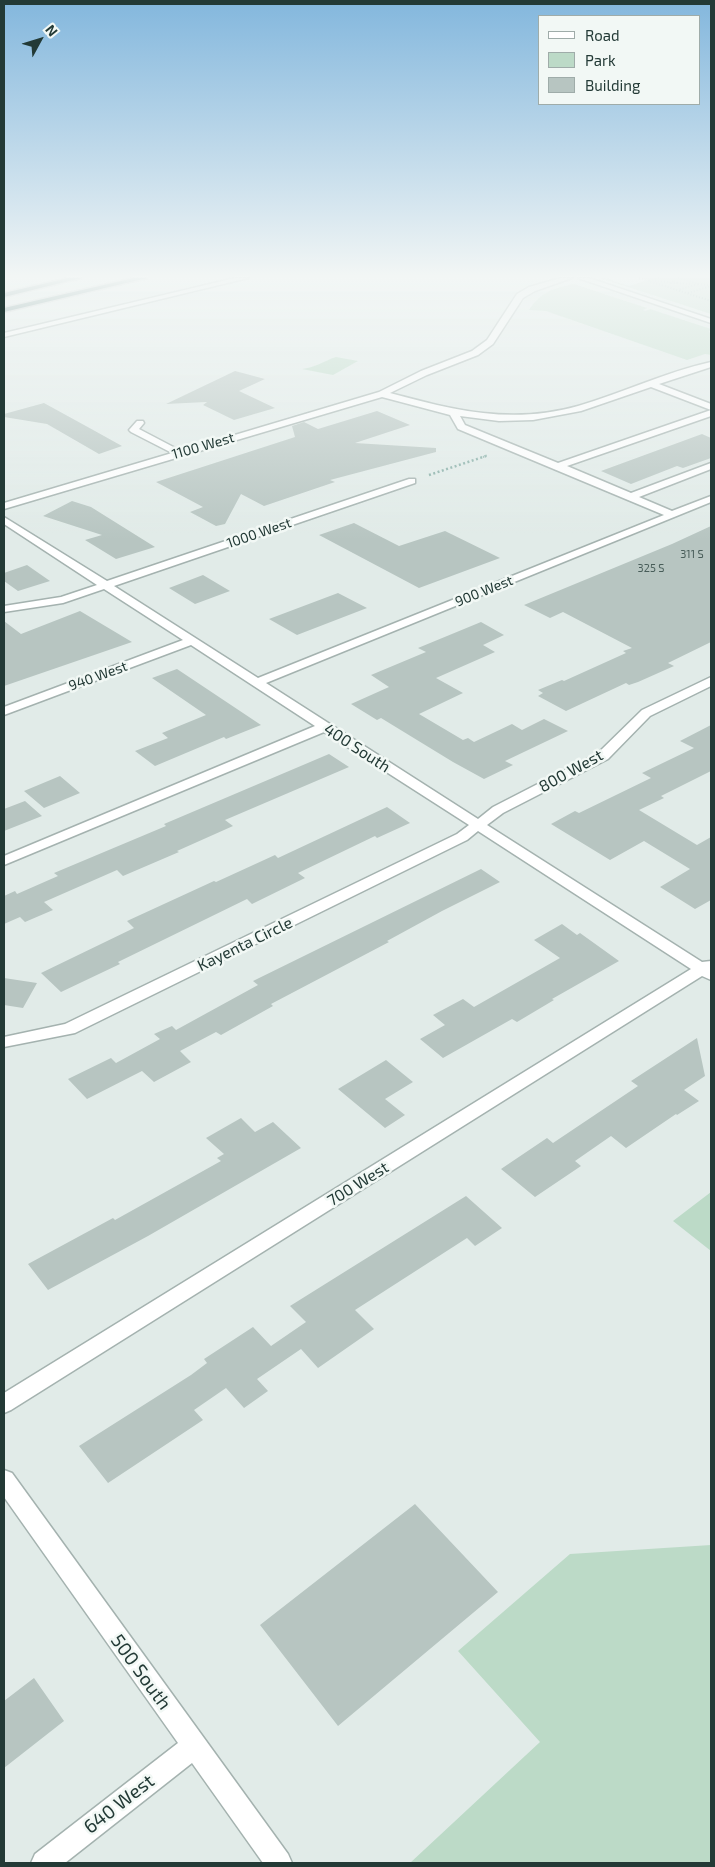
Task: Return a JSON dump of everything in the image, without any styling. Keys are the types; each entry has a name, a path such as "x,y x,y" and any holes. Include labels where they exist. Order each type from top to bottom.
{"street":[{"name":"1100 West","path":"4,506 382,394 444,365"},
{"path":"382,394 454,413 499,418 533,418 556,414 708,365"},
{"path":"650,384 711,407"},
{"path":"454,413 461,427 673,515"},
{"path":"558,466 711,413"},
{"path":"693,420 711,426"},
{"path":"140,423 134,430 178,453"},
{"path":"630,497 711,466"},
{"name":"1000 West","path":"4,609 63,600 412,481"},
{"name":"900 West","path":"256,683 711,500"},
{"name":"400 South","path":"4,520 478,826 708,969"},
{"name":"940 West","path":"4,711 192,641"},
{"name":"800 West","path":"478,826 498,810 603,756 646,714 711,681"},
{"path":"4,862 324,726"},
{"name":"Kayenta Circle","path":"4,1042 69,1030 462,837 478,826"},
{"name":"700 West","path":"4,1404 708,969"},
{"name":"500 South","path":"4,1480 279,1863"},
{"name":"640 West","path":"44,1863 194,1746"}],"path":[{"path":"429,475 496,452"}],"green space":[{"path":"351,365 333,375 302,369 315,366"},
{"path":"711,1192 711,1251 673,1221"},
{"path":"711,1545 711,1863 410,1863 540,1742 458,1651 570,1554"}],"building":[{"path":"235,371 265,379 239,391 275,408 234,420 203,405 207,402 166,404"},
{"path":"44,403 122,446 99,454 47,424 4,417 4,414"},
{"path":"377,411 410,425 355,443 436,448 436,452 330,480 335,482 264,506 241,494 225,524 216,526 190,512 203,507 156,482 295,437 292,426 304,422 318,429"},
{"path":"702,434 711,438 711,458 683,468 677,466 631,484 601,471"},
{"path":"72,501 91,507 155,547 116,559 85,540 102,535 43,516"},
{"path":"354,523 399,546 445,531 500,558 419,588 319,535"},
{"path":"711,526 711,642 668,663 674,666 638,682 629,685 626,683 566,711 538,696 543,693 538,690 562,680 564,681 626,653 623,651 632,648 563,612 550,618 524,605"},
{"path":"27,565 50,581 18,591 4,581 4,573"},
{"path":"203,575 230,591 195,604 169,588"},
{"path":"338,593 367,608 297,635 269,619"},
{"path":"80,611 132,642 4,686 4,621 21,634"},
{"path":"481,622 504,635 483,645 495,652 436,678 463,693 419,714 463,740 468,738 474,742 512,724 522,730 544,719 568,731 505,761 513,765 484,779 381,718 377,720 351,704 389,687 371,675 426,652 418,648"},
{"path":"177,669 261,725 226,739 224,737 155,766 135,751 168,738 162,733 206,715 152,678"},
{"path":"711,725 711,771 661,796 664,798 639,810 697,845 711,837 711,900 695,909 660,887 690,869 644,841 610,860 551,824 575,811 579,813 651,778 642,773 694,748 680,741"},
{"path":"329,754 349,767 225,820 233,826 177,851 179,852 123,876 117,870 44,902 53,910 25,922 20,917 4,924 4,896 15,891 17,894 58,876 54,873"},
{"path":"60,776 80,793 44,808 24,791"},
{"path":"25,801 42,816 4,831 4,809"},
{"path":"387,807 410,823 377,838 375,836 298,873 305,878 252,904 247,899 61,992 41,973 134,928 127,921 275,855 278,858"},
{"path":"481,869 500,882 442,911 387,941 389,942 271,1004 273,1006 221,1035 216,1032 180,1051 191,1062 154,1082 142,1071 87,1099 68,1079 111,1058 116,1063 160,1039 154,1034 172,1026 176,1030 258,985 253,981"},
{"path":"562,924 577,935 580,933 619,961 552,999 554,1000 517,1022 512,1019 443,1058 420,1039 445,1025 433,1015 463,999 474,1007 560,958 534,940"},
{"path":"4,978 37,983 23,1008 4,1005"},
{"path":"697,1038 705,1076 684,1090 699,1101 676,1114 626,1148 611,1136 575,1161 581,1166 535,1197 501,1169 547,1138 553,1143 638,1086 631,1081"},
{"path":"386,1060 413,1082 385,1099 405,1115 385,1128 338,1089"},
{"path":"241,1118 255,1132 273,1122 301,1148 148,1236 48,1290 28,1264 113,1218 115,1220 221,1161 217,1158 224,1154 206,1138"},
{"path":"466,1196 502,1228 475,1246 467,1238 355,1310 374,1329 318,1368 301,1349 257,1379 268,1391 244,1408 226,1388 194,1410 203,1420 108,1483 79,1446 191,1375 207,1363 204,1359 253,1327 271,1346 306,1322 290,1306"},
{"path":"415,1504 498,1592 338,1726 260,1625"},
{"path":"34,1678 64,1721 4,1768 4,1701"}]}
